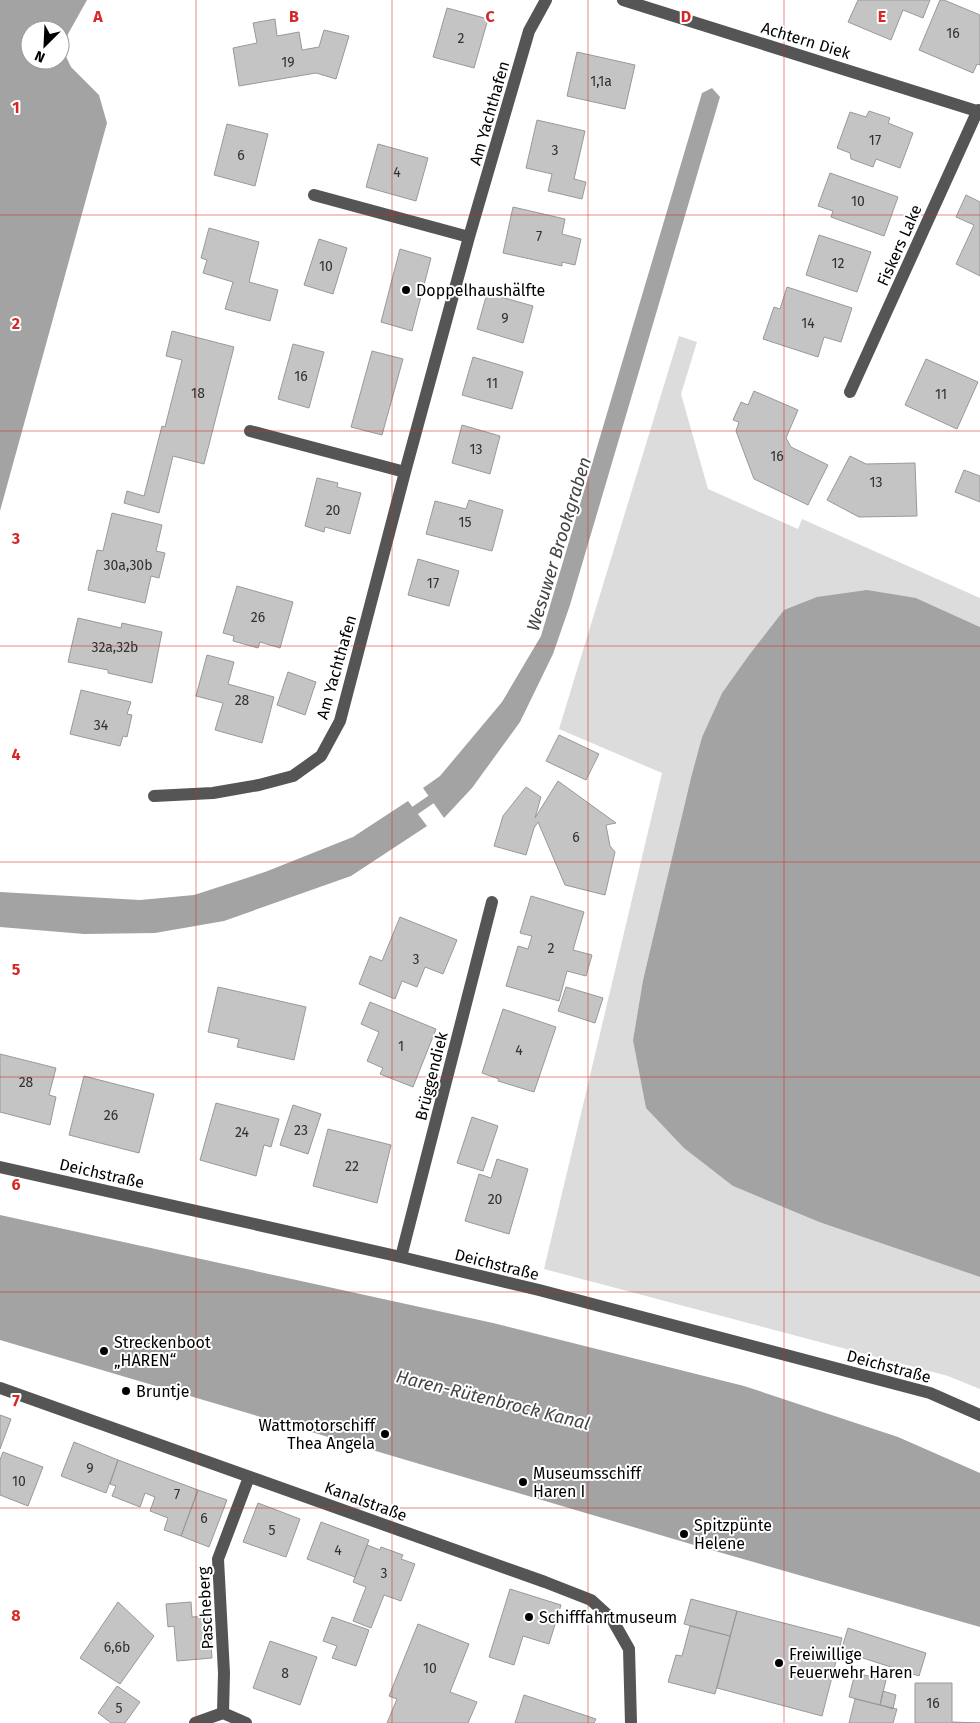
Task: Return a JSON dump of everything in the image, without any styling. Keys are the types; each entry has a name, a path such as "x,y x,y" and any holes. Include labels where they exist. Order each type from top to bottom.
{"street":[{"name":"Am Yachthafen","path":"154,796 213,793 259,786 293,776 321,756 340,721 404,472 469,237 530,31 546,0"},
{"name":"Achtern Diek","path":"623,0 979,111"},
{"name":"Fiskers Lake","path":"850,392 979,111"},
{"path":"314,195 469,237"},
{"path":"250,431 404,472"},
{"name":"Brüggendiek","path":"400,1257 492,902"},
{"name":"Deichstraße","path":"0,1167 400,1257 556,1295 930,1394 980,1415"},
{"name":"Kanalstraße","path":"0,1388 591,1600 612,1619 630,1650 632,1723"},
{"name":"Pascheberg","path":"223,1713 224,1673 218,1559 250,1477"},
{"path":"195,1723 223,1713 246,1723"}],"shaded area":[{"path":"679,336 697,342 681,394 708,489 798,529 802,519 980,598 980,627 916,598 784,610 722,693 702,737 643,980 633,1040 733,1186 819,1222 980,1277 980,1389 948,1376 544,1269 662,773 559,729"}],"water":[{"path":"0,0 87,0 70,30 70,20 20,20 20,70 70,70 70,65 99,95 107,123 0,511"},
{"path":"712,88 720,97 570,605 553,654 520,722 472,788 444,818 423,788 440,776 502,702 541,636 702,93"},
{"path":"867,590 916,598 980,627 980,1277 819,1222 733,1186 684,1148 646,1108 633,1040 643,980 691,778 702,737 722,693 784,610 817,597"},
{"path":"408,801 427,826 351,876 224,921 155,933 84,934 0,927 0,892 140,900 194,895 265,872 353,837"},
{"name":"Haren-Rütenbrock Kanal","path":"0,1215 493,1323 744,1386 898,1437 980,1473 980,1627 694,1545 0,1340"}],"building":[{"path":"858,0 930,0 923,18 903,10 891,40 848,22"},
{"path":"940,0 980,15 980,65 977,64 973,73 919,50"},
{"path":"447,8 488,19 474,68 433,57"},
{"path":"275,19 277,36 299,32 302,50 319,47 324,30 349,36 336,79 316,73 239,86 233,48 257,43 253,23"},
{"path":"577,52 635,65 625,109 567,96"},
{"path":"869,111 890,118 888,123 913,133 900,168 876,159 873,167 851,159 850,153 837,148 850,112 866,117"},
{"path":"537,120 585,131 574,179 586,182 582,199 548,191 552,174 526,168"},
{"path":"227,124 268,134 255,186 214,175"},
{"path":"378,144 428,158 416,201 366,187"},
{"path":"830,173 898,197 884,236 831,217 833,211 818,206"},
{"path":"966,195 980,202 980,276 956,264 974,225 956,217"},
{"path":"513,207 565,219 562,234 581,239 575,265 562,262 562,266 503,253"},
{"path":"209,228 259,242 249,282 278,290 270,321 225,309 233,282 203,273 207,260 201,258"},
{"path":"819,235 871,252 857,292 806,275"},
{"path":"319,239 347,248 333,294 304,285"},
{"name":"Doppelhaushälfte","path":"400,249 431,258 412,331 381,322"},
{"path":"787,287 852,308 841,342 824,337 818,357 763,339 774,307 780,309"},
{"path":"487,293 533,306 523,343 477,329"},
{"path":"172,331 234,347 204,464 173,456 159,513 124,503 127,491 144,496 162,426 165,427 182,360 166,356"},
{"path":"293,344 324,352 309,408 278,399"},
{"path":"372,351 403,359 382,435 351,427"},
{"path":"473,357 523,372 512,409 462,395"},
{"path":"926,359 978,382 957,429 905,405"},
{"path":"754,391 798,410 786,438 791,447 828,465 808,505 754,479 736,431 739,422 733,420 741,402 748,405"},
{"path":"462,425 500,436 490,474 452,463"},
{"path":"850,456 866,464 915,463 917,516 859,517 827,500"},
{"path":"964,470 980,476 980,502 955,492"},
{"path":"317,478 338,483 337,487 361,493 350,534 325,527 324,532 305,526"},
{"path":"469,500 503,510 492,551 426,534 435,501 466,509"},
{"path":"112,513 162,525 156,551 165,553 159,578 151,576 145,603 88,590 97,550 103,551"},
{"path":"418,559 459,571 449,606 408,595"},
{"path":"237,586 293,602 280,648 260,642 258,648 233,641 234,636 223,633"},
{"path":"78,618 121,628 122,623 162,632 152,683 108,673 108,670 68,662"},
{"path":"207,655 234,662 228,684 274,697 262,743 215,730 223,703 196,696"},
{"path":"288,672 316,682 305,715 277,705"},
{"path":"81,690 131,702 127,714 132,715 127,737 123,736 120,746 70,734"},
{"path":"559,735 599,754 586,780 546,761"},
{"path":"558,781 616,823 606,825 610,846 615,852 605,895 565,885 538,822 534,828 526,855 494,846 503,816 526,787 541,797 535,818"},
{"path":"531,896 584,912 573,950 592,955 586,976 567,971 559,1001 506,986 518,946 528,949 532,936 520,933"},
{"path":"400,917 457,940 443,974 425,967 417,987 402,981 395,999 359,984 370,956 382,961"},
{"path":"218,987 306,1007 294,1060 237,1047 239,1039 208,1032"},
{"path":"566,987 603,998 595,1023 558,1011"},
{"path":"370,1002 436,1029 413,1087 380,1074 383,1068 367,1061 379,1032 361,1024"},
{"path":"503,1009 556,1027 534,1092 498,1081 499,1079 482,1073"},
{"path":"0,1054 56,1068 49,1095 56,1097 50,1125 0,1112"},
{"path":"84,1076 154,1094 139,1153 69,1135"},
{"path":"216,1103 279,1119 271,1147 264,1145 256,1176 200,1160"},
{"path":"293,1105 321,1114 308,1154 280,1145"},
{"path":"472,1117 498,1126 483,1171 457,1163"},
{"path":"328,1129 391,1145 377,1203 313,1186"},
{"path":"497,1159 528,1169 509,1234 465,1221 479,1174 491,1178"},
{"path":"0,1415 11,1419 0,1449"},
{"path":"74,1442 118,1460 106,1493 61,1476"},
{"path":"3,1452 43,1467 28,1506 0,1495 0,1460"},
{"path":"118,1460 198,1490 181,1536 164,1530 168,1518 150,1511 155,1497 145,1493 140,1507 112,1496 116,1486 110,1484"},
{"path":"198,1490 227,1500 209,1547 181,1536"},
{"path":"258,1503 300,1519 286,1557 243,1542"},
{"path":"321,1522 369,1540 355,1577 307,1559"},
{"path":"367,1545 380,1550 381,1547 403,1555 401,1559 415,1564 401,1601 384,1595 371,1628 353,1621 366,1587 353,1582"},
{"path":"510,1589 561,1605 549,1644 523,1636 514,1665 489,1657"},
{"path":"691,1599 737,1611 730,1636 684,1624"},
{"path":"118,1602 154,1636 120,1684 80,1658"},
{"path":"191,1602 192,1617 209,1616 212,1658 177,1661 174,1626 168,1627 166,1604"},
{"name":"Freiwillige Feuerwehr Haren","path":"737,1611 842,1638 822,1716 717,1688"},
{"path":"332,1617 369,1630 356,1666 332,1658 337,1646 323,1641"},
{"path":"418,1624 469,1644 450,1692 477,1702 468,1723 387,1723 397,1699 389,1696"},
{"path":"690,1626 730,1636 715,1694 668,1682 676,1655 682,1656"},
{"path":"848,1628 926,1653 919,1676 841,1651"},
{"path":"270,1641 317,1657 300,1705 253,1688"},
{"path":"855,1673 886,1680 880,1705 849,1697"},
{"path":"915,1683 952,1683 952,1722 980,1723 915,1723"},
{"path":"117,1686 140,1702 125,1723 111,1723 98,1713"},
{"path":"883,1691 896,1695 893,1709 880,1705"},
{"path":"524,1695 596,1719 594,1723 515,1723"},
{"path":"855,1699 897,1709 893,1723 849,1723"}],"waterway":[{"name":"Wesuwer Brookgraben","path":"407,816 439,794"}],"place":[{"name":"Doppelhaushälfte","path":"406,290"},
{"name":"Streckenboot „HAREN“","path":"104,1351"},
{"name":"Bruntje","path":"126,1391"},
{"name":"Wattmotorschiff Thea Angela","path":"385,1434"},
{"name":"Museumsschiff Haren I","path":"523,1482"},
{"name":"Spitzpünte Helene","path":"684,1534"},
{"name":"Schifffahrtmuseum","path":"529,1617"},
{"name":"Freiwillige Feuerwehr Haren","path":"779,1663"}]}
